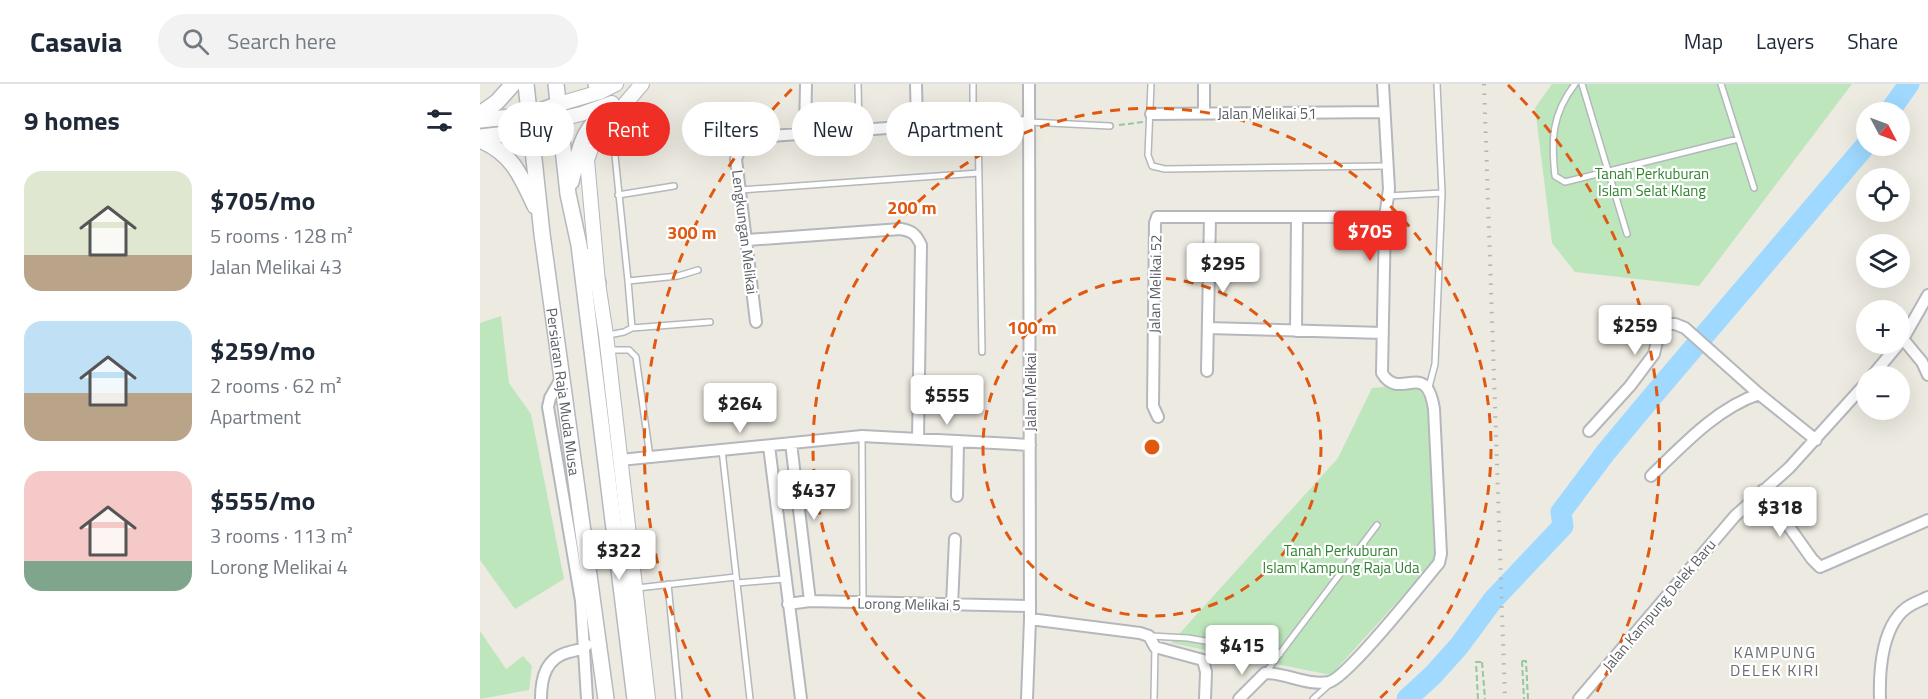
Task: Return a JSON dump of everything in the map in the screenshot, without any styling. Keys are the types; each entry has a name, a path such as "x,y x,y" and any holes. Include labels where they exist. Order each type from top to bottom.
{"main road":[{"path":"480,114 497,102 513,84"},
{"name":"Persiaran Raja Muda Musa","path":"526,84 528,102"},
{"name":"Persiaran Raja Muda Musa","path":"556,84 558,102"},
{"path":"480,120 498,118"},
{"path":"568,194 581,142 586,133"},
{"path":"480,138 498,136"},
{"path":"480,138 494,146 512,162 540,217"},
{"name":"Persiaran Raja Muda Musa","path":"534,156 606,699"},
{"name":"Persiaran Raja Muda Musa","path":"564,156 568,194 579,245 634,699"},
{"path":"579,245 598,283"}],"street":[{"path":"574,104 616,84"},
{"path":"614,102 641,84"},
{"path":"626,102 641,84"},
{"path":"806,84 806,102"},
{"path":"916,84 916,102"},
{"name":"Jalan Melikai","path":"1027,699 1030,619 1029,84"},
{"path":"1203,84 1203,113"},
{"path":"1239,699 1265,673 1281,673 1315,682 1332,681 1347,670 1439,563 1441,546 1432,393 1423,383 1394,384 1387,381 1382,374 1385,217 1388,196 1383,84"},
{"name":"Jalan Melikai 51","path":"1150,117 1203,113 1384,112"},
{"name":"Lengkungan Melikai","path":"1024,122 1029,122"},
{"name":"Lengkungan Melikai","path":"756,322 736,159 741,146 752,138 792,135"},
{"path":"588,156 598,283 608,350 648,699"},
{"path":"1207,371 1210,217"},
{"path":"1296,331 1297,217"},
{"name":"Jalan Melikai 52","path":"1158,417 1153,406 1155,223 1157,218 1385,217"},
{"path":"747,240 901,229 911,231 917,237 921,245 918,439"},
{"path":"1910,327 1928,295"},
{"path":"1589,430 1630,386 1654,354 1659,333 1667,324 1675,324 1685,328 1759,394 1816,440"},
{"path":"1622,326 1648,333 1659,333"},
{"path":"1208,328 1383,333"},
{"path":"1910,347 1922,362 1928,375"},
{"path":"1880,366 1890,354"},
{"path":"562,377 548,407 581,602 586,699"},
{"path":"1651,476 1683,445 1724,412 1740,400 1759,394"},
{"name":"Jalan Kampung Delek Baru","path":"1579,699 1735,516 1816,440 1856,394"},
{"path":"620,460 862,436 1030,444"},
{"path":"957,496 958,441"},
{"path":"791,443 810,601"},
{"path":"769,446 784,579 801,699"},
{"path":"1763,490 1820,567 1928,520"},
{"path":"952,605 956,539"},
{"path":"1880,699 1883,651 1893,625 1909,606 1928,597"},
{"name":"Lorong Melikai 5","path":"788,604 810,601 1029,606"},
{"path":"1030,619 1140,633 1149,636 1155,647 1203,660 1206,672 1205,699"},
{"path":"541,699 541,683 547,665 561,654 584,648 597,633"}],"lane":[{"path":"858,84 858,102"},
{"path":"973,84 974,102"},
{"path":"1151,84 1148,155 1152,166 1165,169 1386,166"},
{"path":"1429,387 1435,364 1442,193 1437,84"},
{"path":"1575,84 1563,99 1554,125 1552,150 1555,176 1565,182 1738,139"},
{"path":"1582,84 1627,234"},
{"path":"1721,84 1754,188"},
{"path":"1029,122 1110,126"},
{"path":"614,156 632,328"},
{"path":"978,156 982,352"},
{"path":"741,190 979,173"},
{"path":"618,195 674,186"},
{"path":"1388,196 1442,193"},
{"path":"628,281 678,276 698,270"},
{"path":"606,335 632,328 710,322"},
{"path":"608,350 629,350 636,357 650,457"},
{"path":"862,436 863,604"},
{"path":"722,450 750,699"},
{"path":"1265,673 1377,525"},
{"path":"635,588 669,584 784,579"},
{"path":"669,584 679,699"},
{"path":"1149,636 1188,638 1280,654"},
{"path":"1154,699 1155,647"},
{"path":"1313,699 1332,681"}],"path":[{"path":"1110,126 1150,117"},
{"path":"1522,661 1526,699"},
{"path":"1478,699 1476,662 1482,662 1485,699"}],"green space":[{"name":"Tanah Perkuburan Islam Selat Klang","path":"1552,84 1852,84 1699,286 1575,272 1552,243 1535,108"},
{"path":"501,316 509,383 531,414 564,579 515,609 480,560 480,323"},
{"name":"Tanah Perkuburan Islam Kampung Raja Uda","path":"1409,385 1423,389 1429,399 1438,548 1436,559 1331,675 1171,643 1338,458 1372,388"},
{"path":"480,631 506,669 523,656 532,666 529,690 480,699"}],"waterway":[{"path":"1896,102 1909,84"},
{"path":"1407,699 1433,675 1459,646 1493,600 1563,526 1561,512 1606,452 1857,156"}],"railway":[{"path":"1484,84 1505,699"}],"district":[{"name":"KAMPUNG DELEK KIRI","path":"1775,661"}]}
